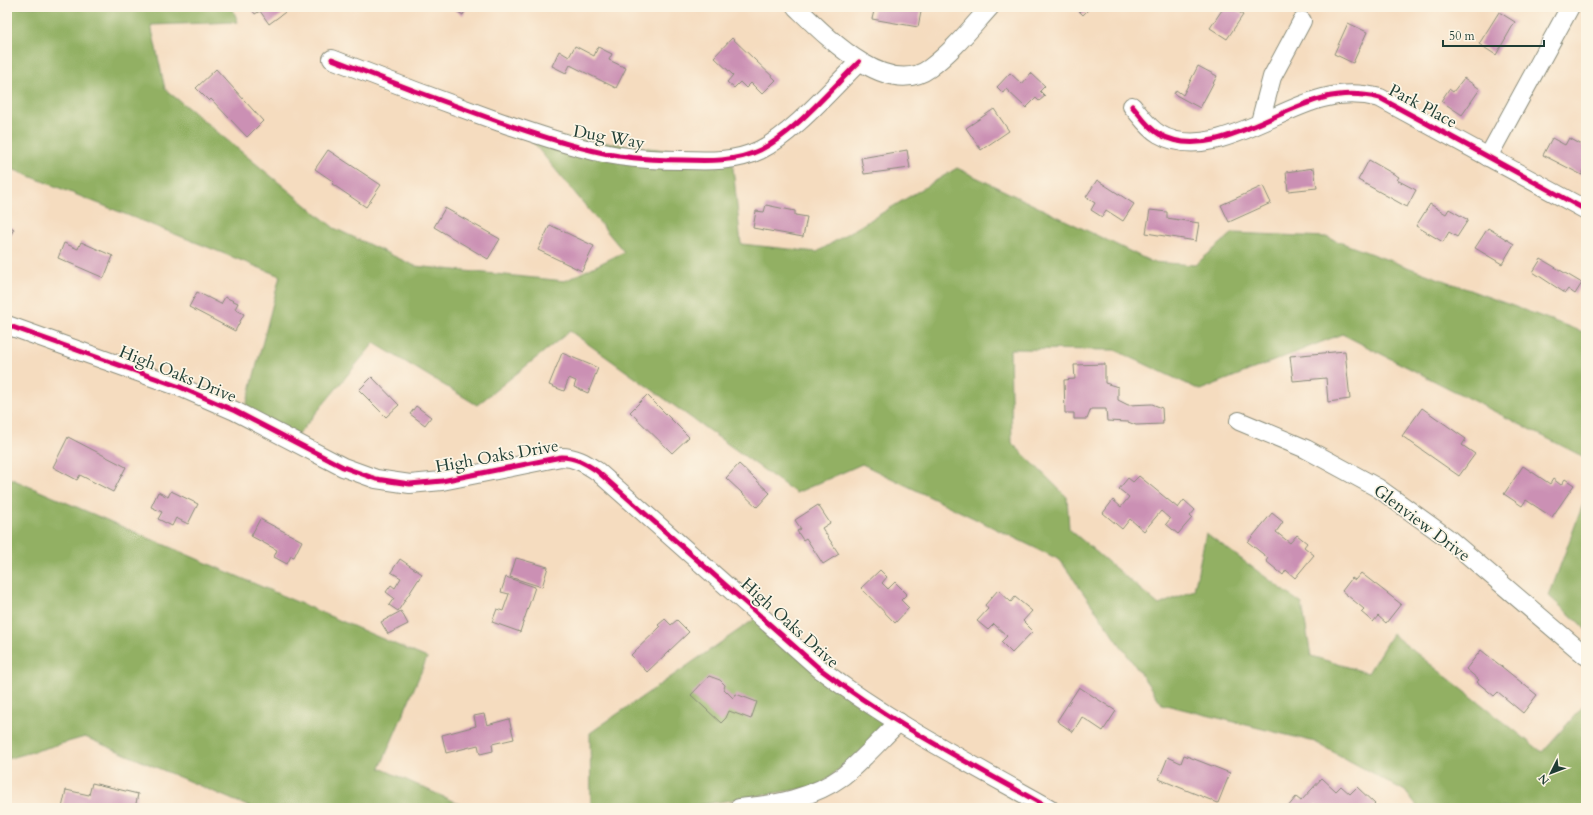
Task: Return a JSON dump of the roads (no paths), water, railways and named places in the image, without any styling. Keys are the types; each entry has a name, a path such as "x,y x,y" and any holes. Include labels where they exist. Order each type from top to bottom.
{"street":[{"path":"796,7 819,29 859,62 885,74 904,76 919,74 930,69 955,45 990,7"},
{"path":"1488,158 1570,7"},
{"path":"1260,122 1272,77 1302,21"},
{"name":"Dug Way","path":"332,59 433,98 559,142 618,156 644,159 700,161 745,156 760,150 793,127 859,62"},
{"name":"Park Place","path":"1132,106 1158,134 1184,142 1198,142 1225,138 1260,122 1321,98 1339,95 1363,94 1380,98 1394,104 1488,158 1586,210"},
{"name":"High Oaks Drive","path":"7,325 180,387 235,411 343,467 376,479 410,484 442,481 561,457 569,457 584,462 597,471 820,669 841,685 899,722 1049,808"},
{"name":"Glenview Drive","path":"1239,421 1306,450 1378,488 1449,539 1586,656"},
{"path":"739,808 765,806 812,794 843,775 899,722"}]}
